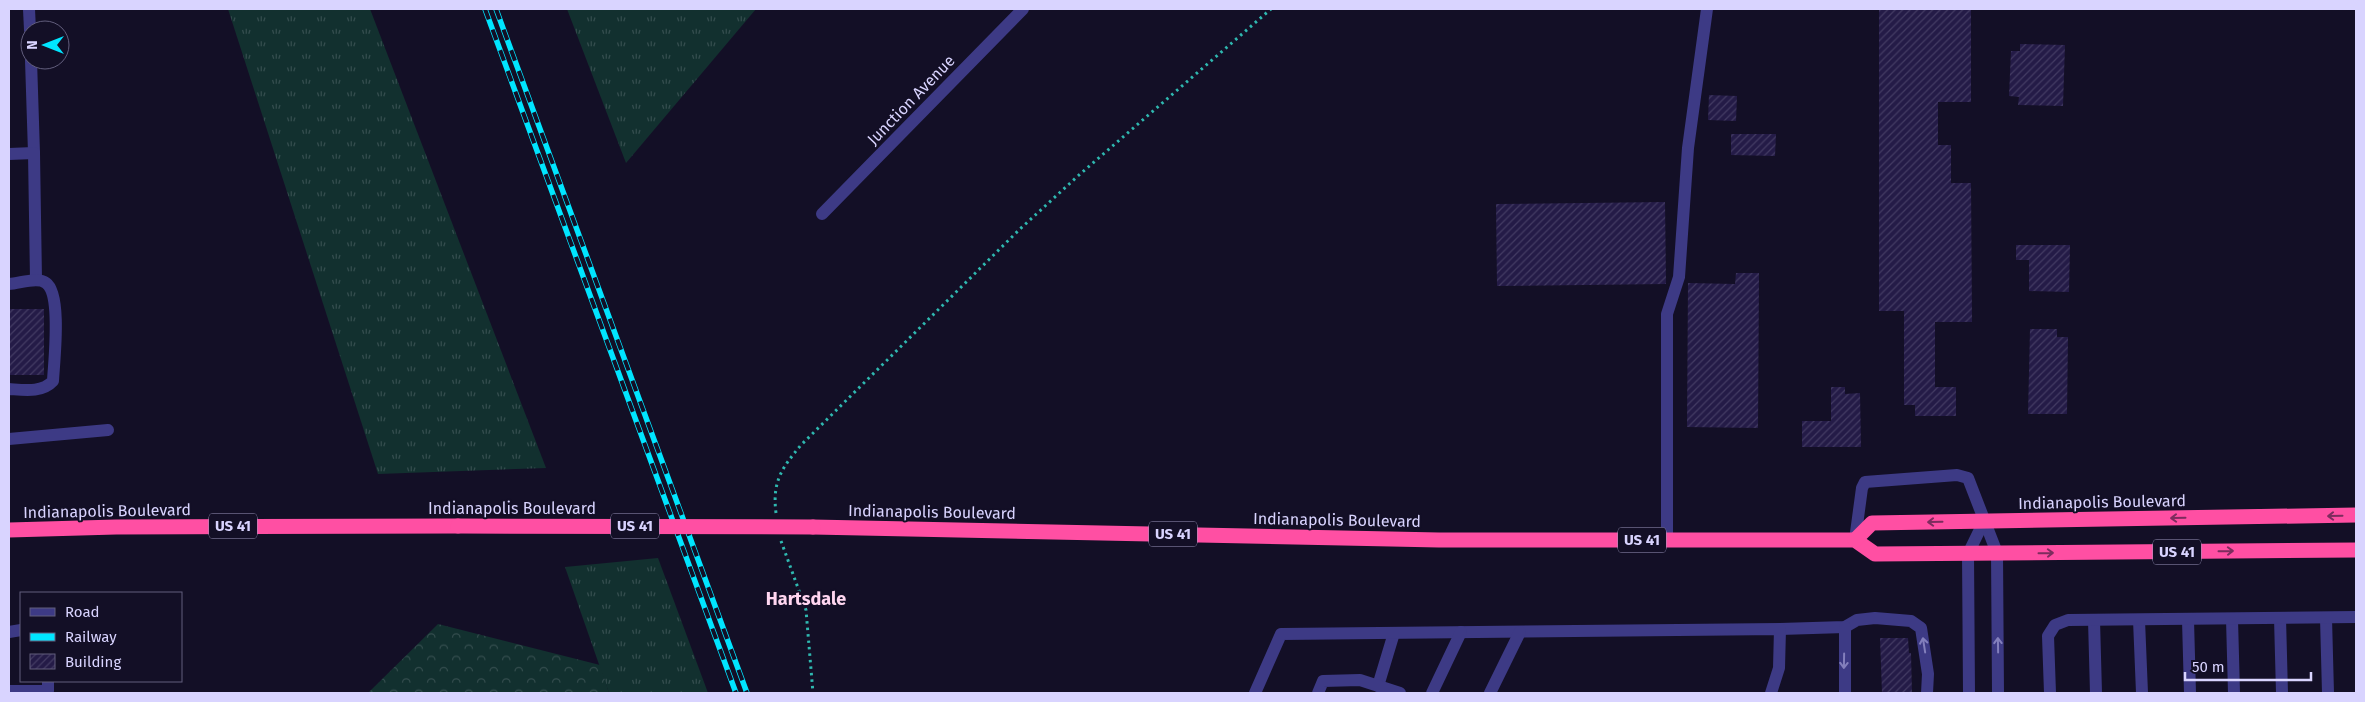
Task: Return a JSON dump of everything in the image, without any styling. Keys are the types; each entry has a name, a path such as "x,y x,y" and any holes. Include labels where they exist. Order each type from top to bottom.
{"highway":[{"name":"Indianapolis Boulevard","path":"9,530 116,526 813,527 1439,540 1855,540 1872,523 2356,515"},
{"name":"US 41","path":"1855,540 1875,554 2356,550"}],"street":[{"name":"Junction Avenue","path":"822,214 1023,9"},
{"path":"1667,540 1667,314 1679,277 1688,148 1707,9"},
{"path":"31,70 36,280"},
{"path":"9,154 34,153"},
{"path":"9,284 36,280 46,282 51,288 56,303 53,381 42,389 9,389"},
{"path":"9,439 108,430"},
{"path":"1855,540 1862,488 1865,482 1957,475 1968,478 1997,553 1998,693"},
{"path":"1969,693 1968,554 1984,521"},
{"path":"2050,693 2048,636 2055,625 2068,620 2356,617"},
{"path":"1255,693 1281,634 1780,629 1845,627 1857,620 1875,618 1911,621 1921,628 1928,674 1927,693"},
{"path":"2280,618 2282,693"},
{"path":"2326,618 2328,693"},
{"path":"2232,619 2234,693"},
{"path":"2094,620 2096,693"},
{"path":"2139,620 2142,693"},
{"path":"2188,620 2190,693"},
{"path":"1845,627 1845,693"},
{"path":"1771,693 1779,668 1780,629"},
{"path":"1432,693 1461,632"},
{"path":"1490,693 1520,632"},
{"path":"1378,686 1394,633"},
{"path":"1318,693 1323,682 1360,680 1400,693"},
{"path":"9,691 48,691 48,682"}],"path":[{"path":"776,518 774,500 781,469 801,445 1020,229 1079,174 1272,9"},
{"path":"779,535 806,610 813,693"}],"green space":[{"path":"228,9 370,9 546,468 378,474"},
{"path":"567,9 756,9 626,163"},
{"path":"658,558 708,693 609,693 565,567"},
{"path":"438,624 600,665 609,693 368,693"}],"building":[{"path":"1879,9 1971,9 1971,102 1938,102 1938,145 1951,145 1951,183 1971,183 1972,322 1935,322 1935,387 1956,387 1956,416 1915,416 1915,405 1904,405 1904,311 1879,311"},
{"path":"2020,44 2065,45 2063,106 2018,105 2019,97 2009,96 2011,51 2020,51"},
{"path":"1709,95 1737,96 1736,121 1708,120"},
{"path":"1731,134 1776,134 1775,156 1731,155"},
{"path":"1665,202 1666,284 1497,286 1496,204"},
{"path":"2016,245 2070,245 2069,292 2029,291 2029,260 2016,260"},
{"path":"1736,273 1759,273 1758,428 1687,427 1688,283 1735,284"},
{"path":"9,309 44,309 44,375 9,375"},
{"path":"2030,329 2057,329 2057,337 2068,337 2067,414 2028,414"},
{"path":"1831,387 1845,387 1845,394 1860,393 1861,447 1802,447 1802,421 1831,421"},
{"path":"1880,638 1908,638 1909,653 1911,653 1912,693 1882,693"}],"railway":[{"path":"485,9 736,693"},
{"path":"496,9 747,693"}],"district":[{"name":"Hartsdale","path":"806,599"}]}
